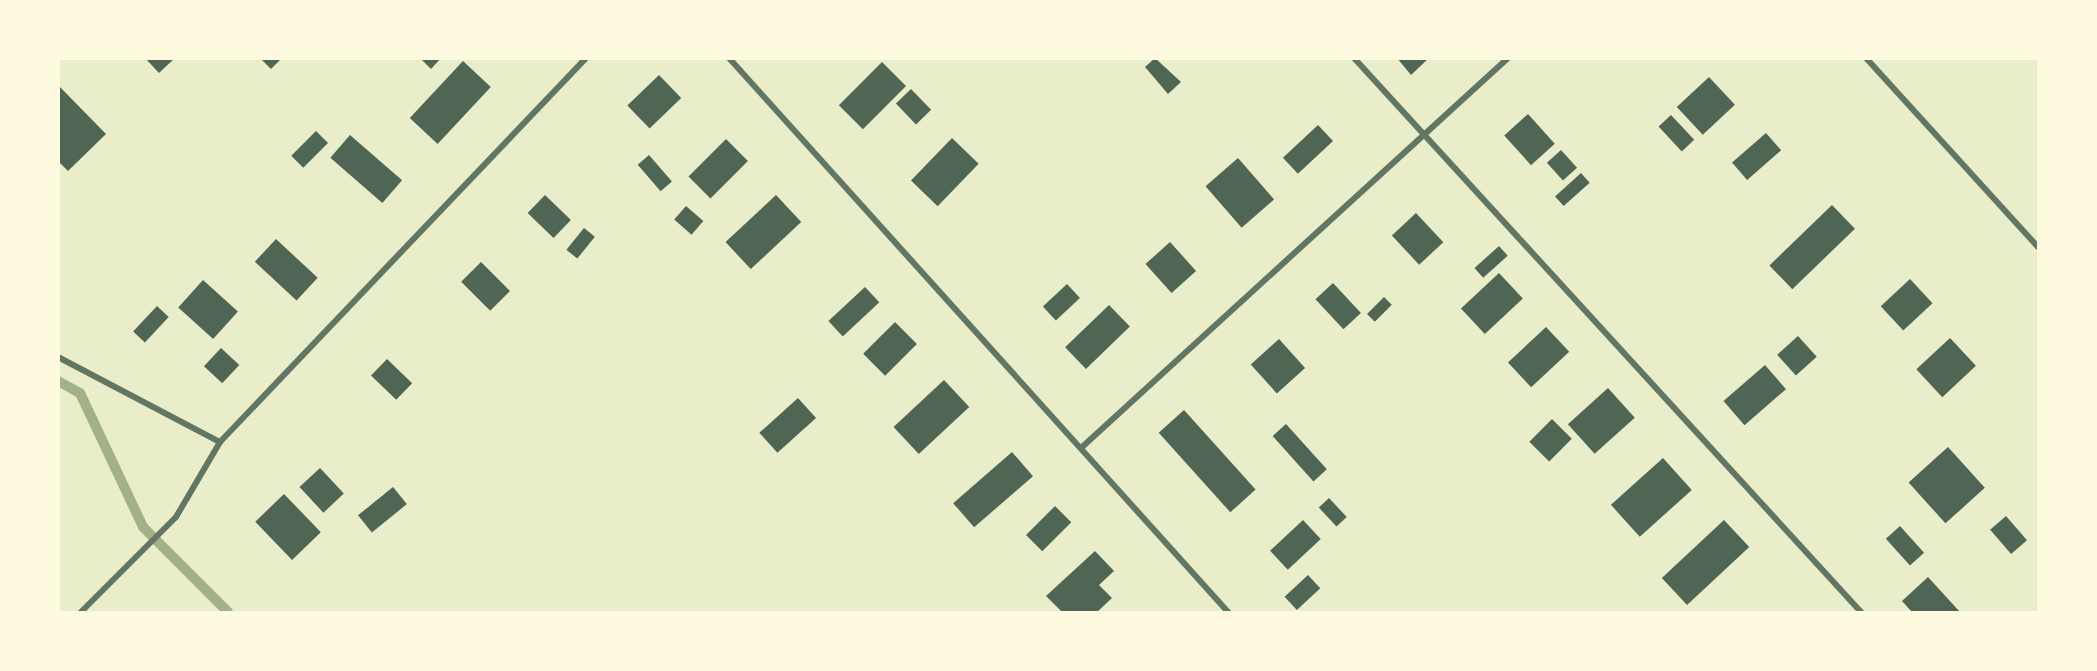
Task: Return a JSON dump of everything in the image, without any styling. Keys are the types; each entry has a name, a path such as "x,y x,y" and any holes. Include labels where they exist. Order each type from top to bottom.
{"street":[{"path":"81,612 176,517 220,442 586,58"},
{"path":"729,58 1228,612"},
{"path":"1354,58 1426,134 1861,612"},
{"path":"1081,448 1508,58"},
{"path":"1866,58 2038,247"},
{"path":"58,357 220,442"}],"building":[{"path":"145,58 175,58 159,73"},
{"path":"260,58 282,58 271,69"},
{"path":"420,58 441,58 431,69"},
{"path":"1155,58 1181,82 1168,94 1145,67"},
{"path":"1397,58 1429,58 1411,75"},
{"path":"463,61 491,87 438,144 410,118"},
{"path":"882,62 906,86 863,129 839,105"},
{"path":"659,75 681,98 650,129 627,106"},
{"path":"1709,77 1735,105 1703,135 1677,107"},
{"path":"58,85 106,134 68,171 58,161"},
{"path":"911,89 931,110 916,124 896,104"},
{"path":"1528,114 1555,144 1531,165 1504,135"},
{"path":"1671,115 1694,140 1682,151 1659,127"},
{"path":"1318,125 1333,141 1298,174 1283,158"},
{"path":"316,131 328,143 303,168 291,156"},
{"path":"1766,133 1781,150 1747,180 1732,163"},
{"path":"350,135 402,180 382,203 330,158"},
{"path":"952,138 979,164 938,206 911,180"},
{"path":"726,139 748,161 710,198 689,176"},
{"path":"1561,150 1577,168 1563,181 1547,163"},
{"path":"649,155 672,181 661,191 638,165"},
{"path":"1238,158 1274,200 1242,228 1206,186"},
{"path":"1581,173 1590,183 1564,206 1555,196"},
{"path":"545,195 571,220 554,238 528,213"},
{"path":"776,195 801,222 751,269 726,242"},
{"path":"1832,205 1855,229 1792,289 1769,265"},
{"path":"686,206 703,221 692,235 674,220"},
{"path":"1416,213 1443,242 1419,265 1392,236"},
{"path":"584,228 595,237 577,259 566,250"},
{"path":"276,239 318,278 297,301 255,262"},
{"path":"1170,242 1196,271 1172,293 1145,264"},
{"path":"1499,246 1508,256 1483,278 1474,268"},
{"path":"481,262 510,291 490,311 461,282"},
{"path":"1499,273 1523,299 1485,334 1461,308"},
{"path":"1910,279 1933,303 1903,330 1881,306"},
{"path":"203,280 238,311 213,339 178,307"},
{"path":"1333,283 1361,313 1343,329 1315,299"},
{"path":"1067,284 1080,298 1056,320 1043,307"},
{"path":"865,287 879,302 843,336 828,321"},
{"path":"1384,297 1392,305 1375,322 1367,314"},
{"path":"1109,305 1130,327 1086,369 1065,347"},
{"path":"157,306 169,317 145,343 133,332"},
{"path":"895,322 917,344 885,376 863,354"},
{"path":"1546,327 1569,352 1531,387 1508,362"},
{"path":"1798,336 1817,357 1796,376 1777,355"},
{"path":"1950,338 1976,366 1942,397 1916,369"},
{"path":"1279,339 1305,368 1277,393 1251,364"},
{"path":"221,348 239,365 222,383 204,366"},
{"path":"387,359 412,383 396,400 371,376"},
{"path":"1765,365 1786,389 1744,425 1723,401"},
{"path":"944,380 969,407 919,454 894,427"},
{"path":"1608,388 1635,418 1595,454 1568,424"},
{"path":"798,398 816,418 777,453 759,433"},
{"path":"1184,410 1256,490 1230,512 1159,433"},
{"path":"1552,419 1572,439 1549,461 1529,442"},
{"path":"1286,424 1327,469 1313,481 1273,436"},
{"path":"1948,447 1985,488 1945,523 1909,482"},
{"path":"1012,452 1033,476 974,527 953,503"},
{"path":"1663,458 1692,490 1640,537 1611,505"},
{"path":"320,468 344,494 323,513 300,487"},
{"path":"393,487 407,504 372,532 358,515"},
{"path":"284,494 321,532 292,560 255,522"},
{"path":"1329,498 1347,517 1336,527 1319,508"},
{"path":"1055,506 1071,522 1042,551 1026,535"},
{"path":"2006,516 2027,540 2011,554 1990,530"},
{"path":"1303,520 1321,539 1288,570 1270,551"},
{"path":"1724,520 1749,547 1687,605 1662,578"},
{"path":"1900,526 1924,553 1910,565 1886,539"},
{"path":"1095,551 1114,571 1099,585 1112,598 1097,612 1062,612 1046,596"},
{"path":"1308,575 1320,588 1297,610 1285,597"},
{"path":"1928,577 1960,612 1912,612 1902,601"}],"waterway":[{"path":"58,381 80,393 143,527 228,612"}]}
